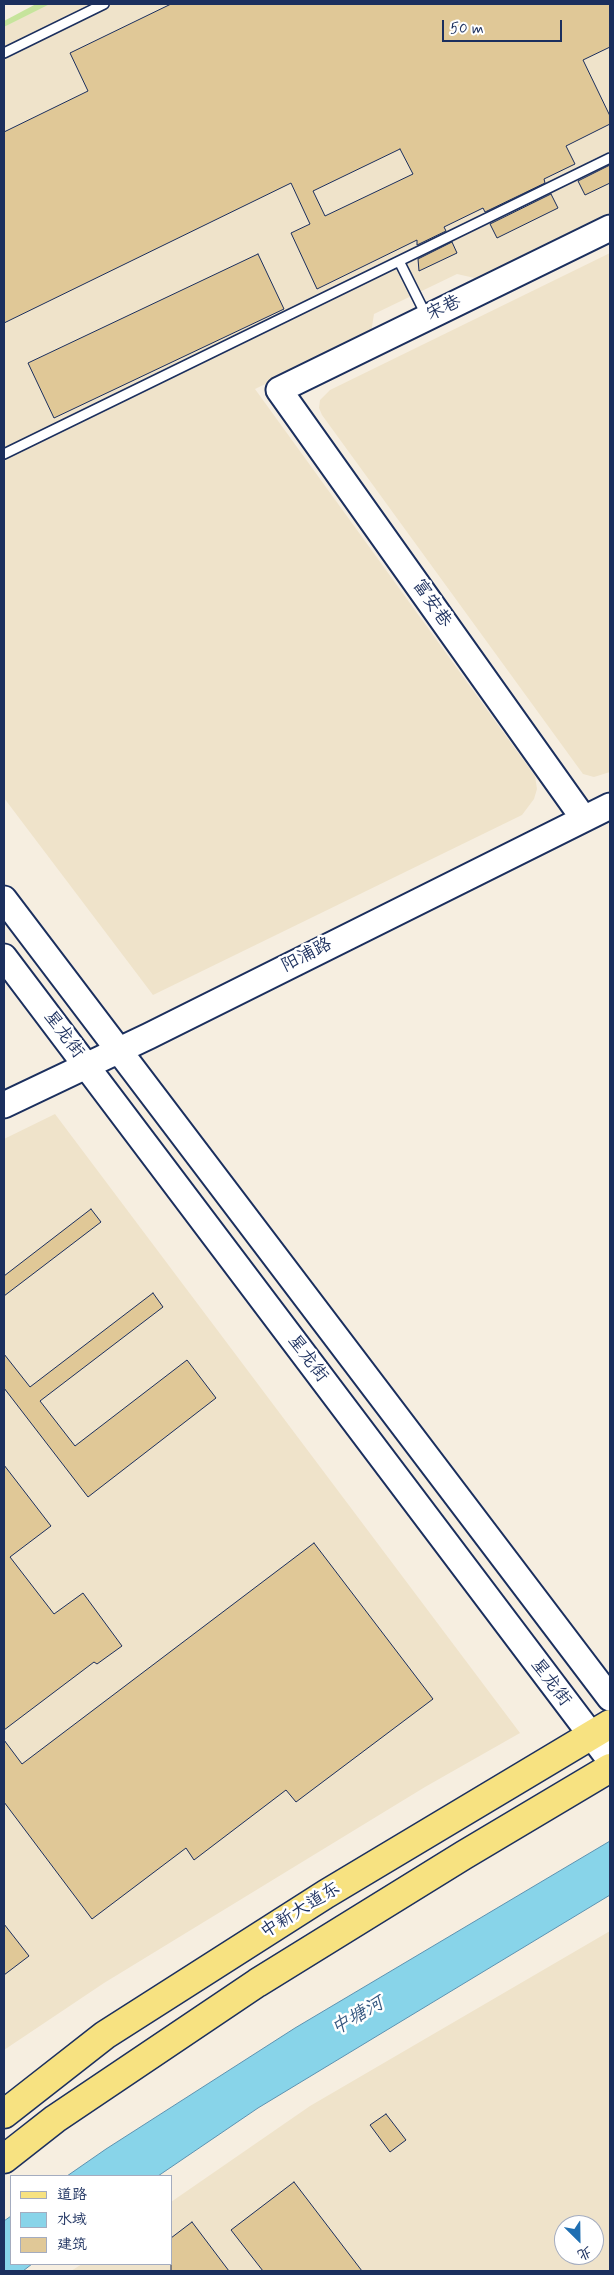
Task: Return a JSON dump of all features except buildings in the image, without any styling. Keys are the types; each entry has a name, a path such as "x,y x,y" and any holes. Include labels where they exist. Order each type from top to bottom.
{"main road":[{"name":"宋巷","path":"279,390 610,228"},
{"name":"富安巷","path":"279,390 584,819"},
{"name":"阳浦路","path":"4,1105 610,806"},
{"name":"星龙街","path":"4,899 610,1698"},
{"name":"星龙街","path":"4,957 600,1730 610,1760"},
{"name":"中新大道东","path":"4,2114 105,2036 326,1894 600,1730"},
{"path":"4,2159 55,2119 257,1983 464,1855 610,1768"}],"lane":[{"path":"4,53 104,4"},
{"path":"4,454 610,158"},
{"path":"399,261 427,317"}],"shaded area":[{"path":"50,4 610,4 610,214 479,279 457,274 374,314 371,333 255,389 535,776 537,789 534,799 522,815 153,995 4,798 4,27"},
{"path":"610,253 610,772 594,777 583,774 322,415 319,408 320,400 330,390"},
{"path":"55,1114 520,1733 425,1787 104,1983 4,2050 4,1139"},
{"path":"610,1931 610,2271 71,2271 80,2265 172,2265 172,2201 310,2106"}],"green space":[{"path":"36,4 50,4 4,27 4,21"}],"water":[{"name":"中塘河","path":"610,1841 610,1895 258,2108 159,2175 68,2175 295,2028"},
{"path":"10,2217 10,2265 31,2265 23,2271 4,2271 4,2221"}]}
